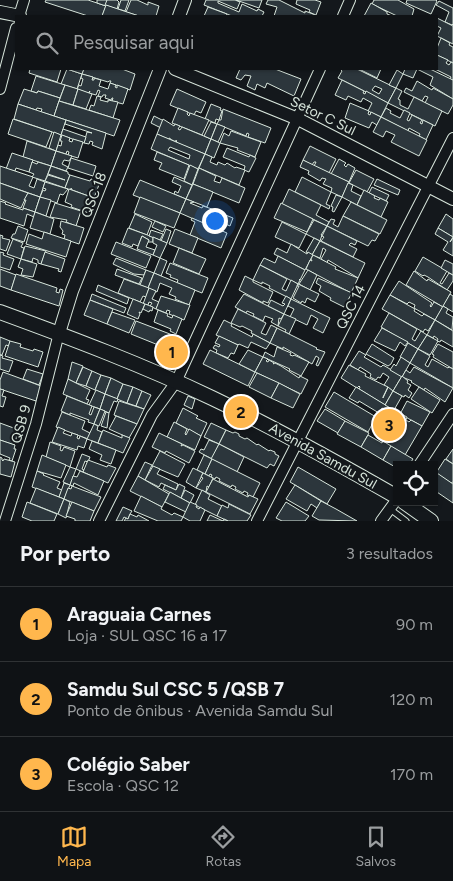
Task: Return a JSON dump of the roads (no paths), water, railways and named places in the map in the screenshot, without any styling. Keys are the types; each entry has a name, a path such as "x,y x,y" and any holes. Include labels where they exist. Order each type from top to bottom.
{"main road":[{"name":"Avenida Samdu Sul","path":"0,312 59,333 218,401 298,441 393,501"},
{"path":"410,506 431,521"}],"street":[{"path":"20,15 24,0"},
{"path":"179,15 185,0"},
{"path":"343,15 350,0"},
{"path":"0,12 15,15"},
{"path":"0,89 15,32"},
{"name":"QSC 18","path":"59,333 72,291 160,70"},
{"name":"Setor C Sul","path":"177,70 298,119 428,185 453,200"},
{"path":"99,521 152,415 176,382 320,70"},
{"name":"QSC 14","path":"257,521 453,138"},
{"name":"QSB 9","path":"5,521 36,424 59,333"},
{"path":"422,461 453,414"},
{"path":"381,521 393,503"}],"lane":[{"path":"397,506 406,521"}],"place":[{"name":"Araguaia Carnes","path":"172,352"},
{"name":"Samdu Sul CSC 5 /QSB 7","path":"241,412"},
{"name":"Colégio Saber","path":"389,425"}]}
